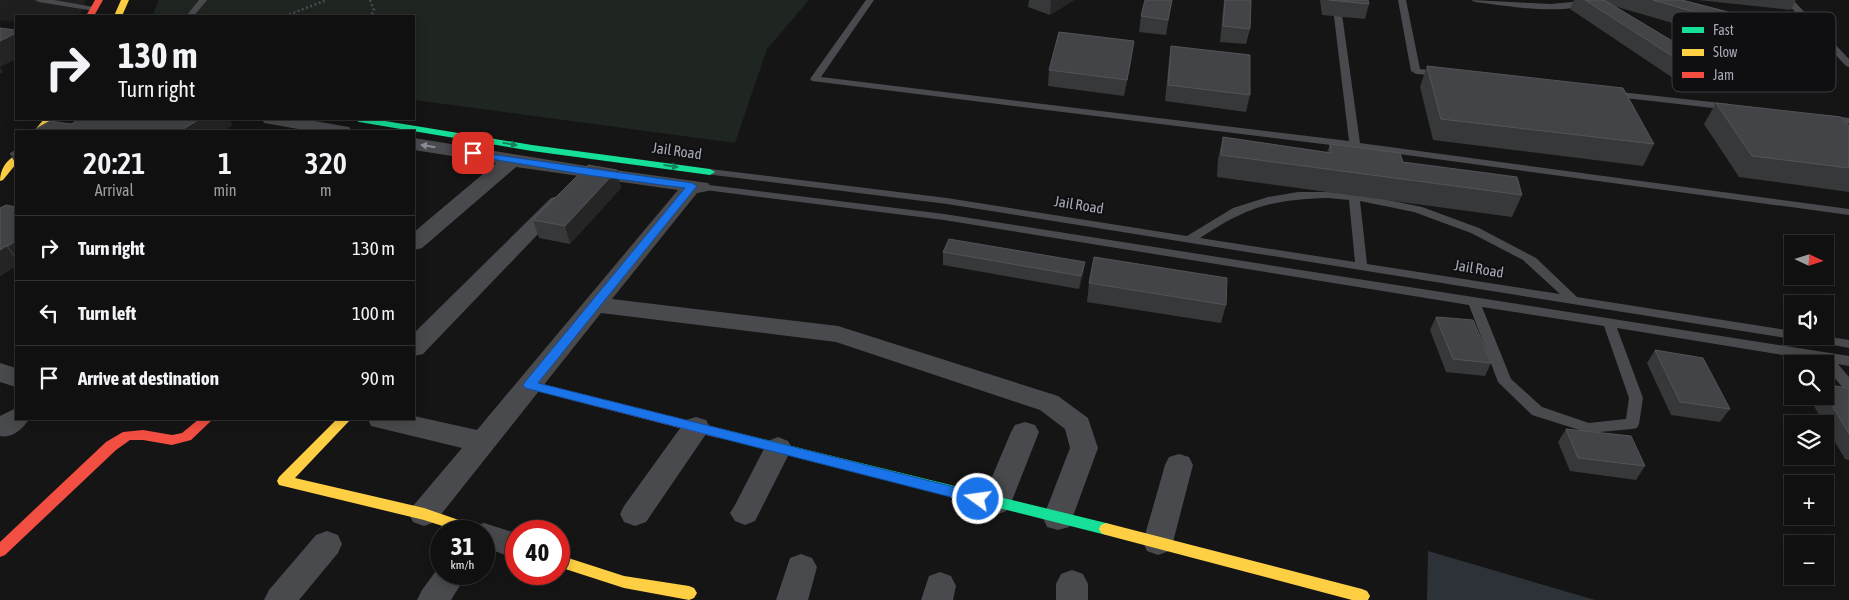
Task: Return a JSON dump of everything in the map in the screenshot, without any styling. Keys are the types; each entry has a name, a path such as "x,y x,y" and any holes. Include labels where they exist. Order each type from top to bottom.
{"street":[{"path":"118,15 125,0"},
{"path":"39,130 48,120"},
{"path":"277,120 336,130"},
{"name":"Jail Road","path":"365,120 532,148 701,182"},
{"path":"415,144 587,172 701,182"},
{"path":"0,178 15,159"},
{"path":"415,242 512,160"},
{"path":"415,347 587,172"},
{"path":"424,514 596,304 701,182"},
{"path":"596,304 838,334 1049,403 1078,425 1084,448 1058,518"},
{"path":"529,385 1158,542 1362,596"},
{"path":"0,551 111,446 128,435 143,435 172,440 186,437 206,420"},
{"path":"344,420 284,481 424,514 442,520"},
{"path":"385,420 483,442"},
{"path":"635,514 696,427"},
{"path":"996,503 1025,432"},
{"path":"745,513 778,448"},
{"path":"1158,542 1179,465"},
{"path":"280,600 327,544"},
{"path":"570,565 624,582 689,593"},
{"path":"792,600 802,567"},
{"path":"433,600 443,585"}],"lane":[{"path":"39,0 94,8"},
{"path":"191,15 202,0"},
{"path":"870,0 816,79 1849,212"},
{"path":"1336,0 1350,147"},
{"path":"1402,0 1416,71 1455,76"},
{"path":"1475,0 1553,7 1583,4 1589,0"},
{"path":"1788,0 1799,12"},
{"path":"1836,50 1849,64"},
{"path":"1603,93 1741,108"},
{"path":"1820,117 1849,121"},
{"path":"701,182 944,218 1807,355"},
{"name":"Jail Road","path":"701,182 947,201 1784,334"},
{"path":"1190,239 1227,214 1266,200 1313,194 1354,197 1420,209 1479,232 1534,262 1573,300"},
{"path":"1354,197 1361,266"},
{"path":"1474,302 1505,382 1537,411 1589,428 1632,424 1636,398 1609,323"},
{"path":"1834,341 1849,344"},
{"path":"1834,359 1849,361"},
{"path":"1834,368 1849,386"}],"path":[{"path":"288,15 326,0"},
{"path":"370,0 374,10 372,15"}],"shaded area":[{"path":"0,0 86,0 80,15 15,15 15,22 0,20"},
{"path":"159,0 809,0 767,49 735,143 415,100 415,15 152,15"},
{"path":"1428,551 1595,600 1427,600"}],"building":[{"path":"1145,0 1172,0 1168,20 1141,16"},
{"path":"1225,0 1251,0 1250,29 1223,26"},
{"path":"1329,0 1368,0 1369,4"},
{"path":"1585,0 1604,0 1672,41 1672,56"},
{"path":"1653,0 1682,0 1728,12 1695,12"},
{"path":"0,28 15,30 15,34 0,41"},
{"path":"1059,32 1134,41 1127,80 1049,70"},
{"path":"1171,46 1250,55 1250,95 1168,85"},
{"path":"1427,66 1623,88 1654,144 1441,119"},
{"path":"1716,103 1841,117 1849,126 1849,168 1752,156"},
{"path":"78,120 198,120 182,130 34,130 50,121 71,124"},
{"path":"1223,137 1331,153 1330,144 1400,153 1403,162 1517,177 1522,195 1221,155"},
{"path":"588,165 617,170 565,226 533,220"},
{"path":"6,205 15,207 15,242 0,250 0,208"},
{"path":"949,239 1085,262 1081,276 943,252"},
{"path":"1094,257 1227,278 1226,305 1089,283"},
{"path":"1436,317 1473,320 1491,363 1453,359"},
{"path":"1655,350 1703,358 1730,409 1680,402"},
{"path":"1834,386 1849,390 1849,434 1832,405 1834,405"},
{"path":"1566,429 1631,436 1645,466 1578,458"}],"traffic: fast":[{"path":"365,120 532,148 710,172"},
{"path":"718,433 1106,529"}],"traffic: slow":[{"path":"118,15 125,0"},
{"path":"39,130 48,120"},
{"path":"0,178 15,159"},
{"path":"344,420 284,481 424,514 442,520"},
{"path":"1106,529 1362,596"},
{"path":"570,565 624,582 689,593"}],"traffic: jam":[{"path":"91,15 99,0"},
{"path":"529,385 718,433"},
{"path":"0,551 111,446 128,435 143,435 172,440 186,437 206,420"}],"route":[{"path":"473,153 587,172 692,186 529,385 978,499"}]}
